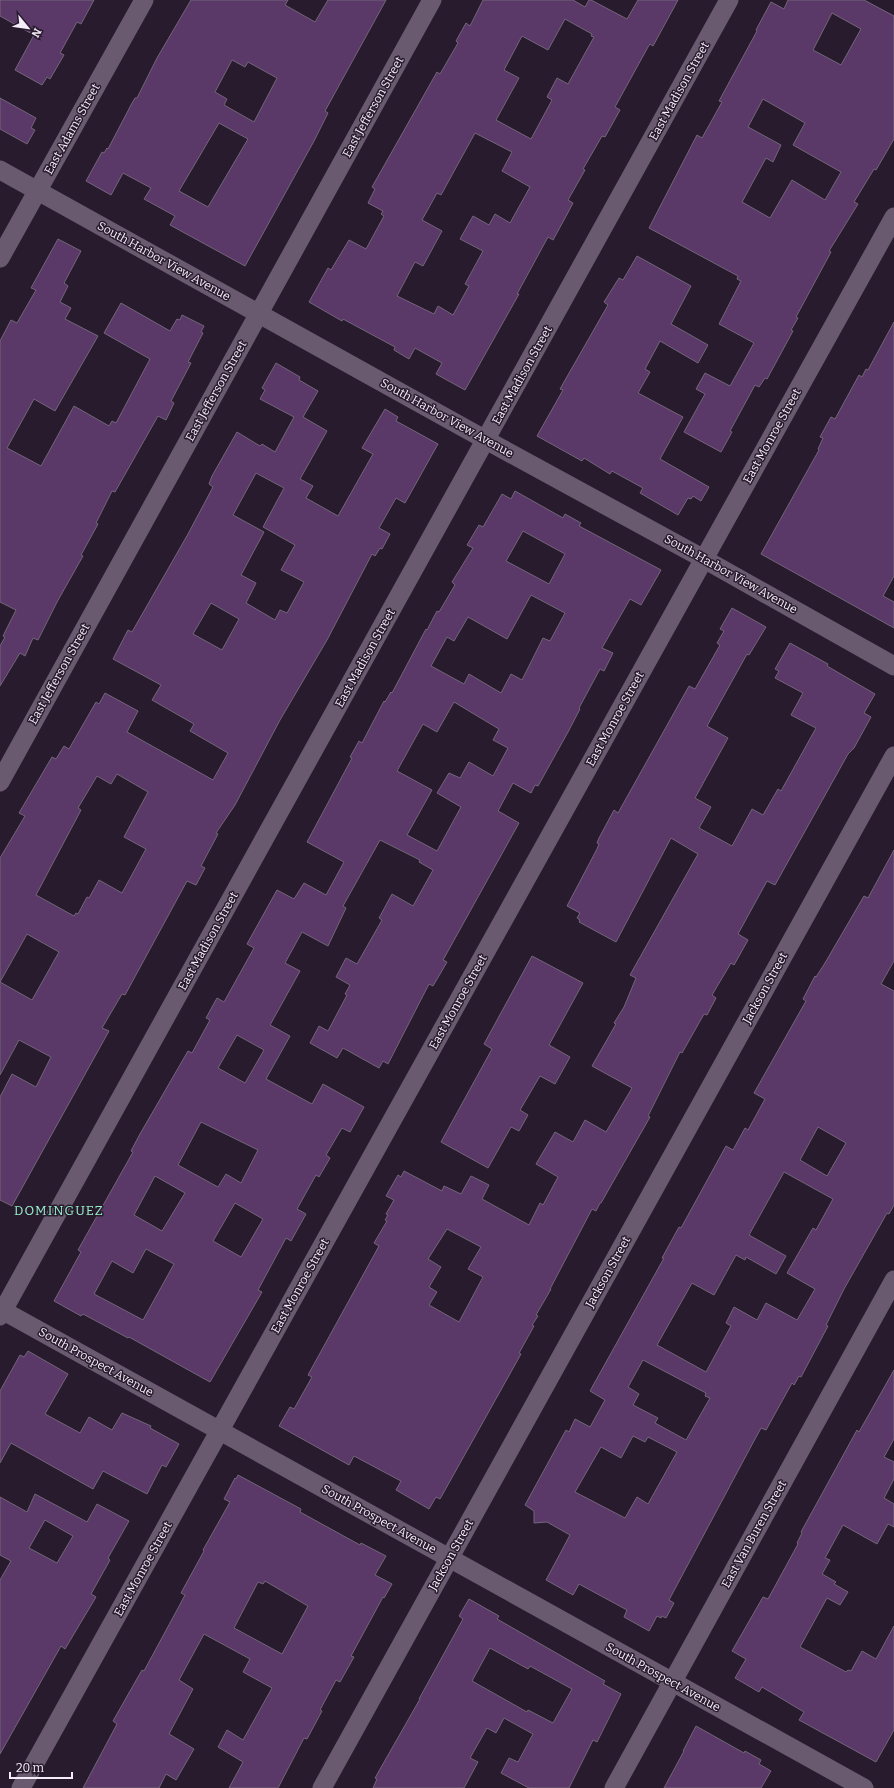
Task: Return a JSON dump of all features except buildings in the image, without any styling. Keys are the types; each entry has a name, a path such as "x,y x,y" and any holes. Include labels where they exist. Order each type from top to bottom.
{"street":[{"name":"East Adams Street","path":"0,258 144,0"},
{"name":"East Jefferson Street","path":"0,782 432,0"},
{"name":"East Madison Street","path":"1,1312 730,0"},
{"name":"South Harbor View Avenue","path":"0,170 486,440 704,559 894,666"},
{"name":"East Monroe Street","path":"21,1788 894,217"},
{"name":"Jackson Street","path":"322,1788 894,756"},
{"name":"East Van Buren Street","path":"614,1788 894,1280"},
{"name":"South Prospect Avenue","path":"1,1312 220,1431 864,1788"}],"district":[{"name":"DOMINGUEZ","path":"59,1210"}]}
